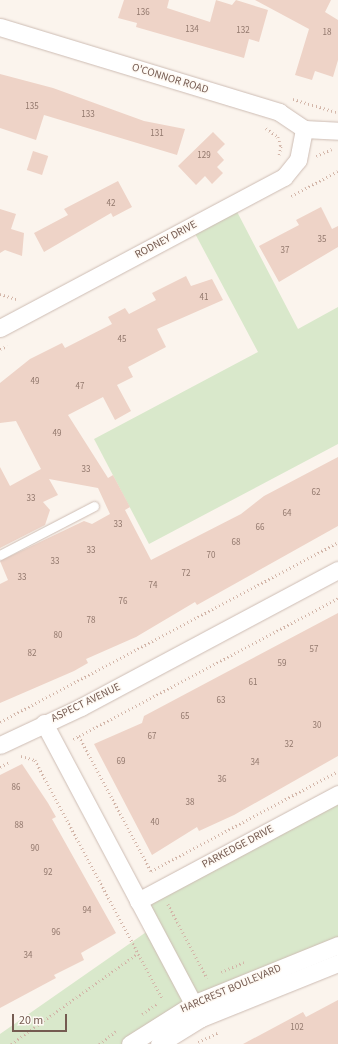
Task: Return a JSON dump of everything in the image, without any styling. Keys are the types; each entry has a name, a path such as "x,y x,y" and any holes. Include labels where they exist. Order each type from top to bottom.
{"street":[{"name":"O'CONNOR ROAD","path":"0,27 279,112 304,129"},
{"path":"304,129 338,130"},
{"name":"RODNEY DRIVE","path":"0,328 280,180 298,160 304,129"},
{"name":"ASPECT AVENUE","path":"197,1011 44,724 338,570"},
{"path":"0,745 44,724"},
{"name":"PARKEDGE DRIVE","path":"138,901 338,794"},
{"name":"HARCREST BOULEVARD","path":"130,1044 338,945"},
{"name":"HARCREST BOULEVARD","path":"159,1044 197,1011 338,963"}],"lane":[{"path":"0,555 94,506"}],"path":[{"path":"310,154 317,156 338,149"},
{"path":"0,294 17,299"},
{"path":"0,722 338,542"},
{"path":"66,743 338,598"},
{"path":"79,736 153,875"},
{"path":"0,767 22,755 35,760 163,1000"},
{"path":"151,871 338,771"},
{"path":"164,897 207,978"},
{"path":"11,1044 138,953"}],"green space":[{"path":"233,204 298,329 338,307 338,444 149,544 94,439 258,352 191,226"},
{"path":"338,794 338,945 130,1044 0,1044 0,1034 152,928 138,901"}],"building":[{"path":"124,0 169,0 167,8 210,22 216,0 232,5 236,0 268,10 259,42 249,39 244,58 136,27 137,23 118,18"},
{"path":"255,0 331,0 325,12 338,20 338,60 333,77 315,71 312,80 295,75 309,29"},
{"path":"0,74 53,88 144,121 185,129 177,155 44,115 36,140 0,128"},
{"path":"213,132 225,144 217,152 224,160 217,167 223,173 212,184 205,176 196,185 178,166"},
{"path":"33,151 48,156 42,175 27,170"},
{"path":"118,181 132,207 113,217 111,213 44,252 34,233 68,215 64,209"},
{"path":"321,207 332,229 338,226 338,247 279,282 259,246 299,225 296,220"},
{"path":"0,209 16,214 11,229 24,233 22,256 5,250 0,253"},
{"path":"186,276 191,286 212,279 223,300 157,329 166,347 128,367 133,377 117,385 131,411 115,420 103,397 68,415 108,478 113,475 130,507 125,510 151,560 241,514 264,496 338,457 338,526 197,605 195,602 136,637 86,659 88,663 74,671 0,703 0,584 8,580 0,561 84,521 92,524 110,514 98,488 49,479 58,495 43,502 50,510 45,525 0,548 0,467 10,486 41,469 16,421 0,423 0,383 30,359 62,343 65,348 112,324 108,317 125,308 129,314 156,300 152,293"},
{"path":"338,613 338,756 234,815 199,831 197,827 152,855 94,744 142,723 144,716"},
{"path":"22,764 56,817 52,819 116,933 81,953 84,960 54,975 56,978 0,1008 0,775"},
{"path":"338,1000 338,1044 243,1044 303,1012 306,1017"}]}
